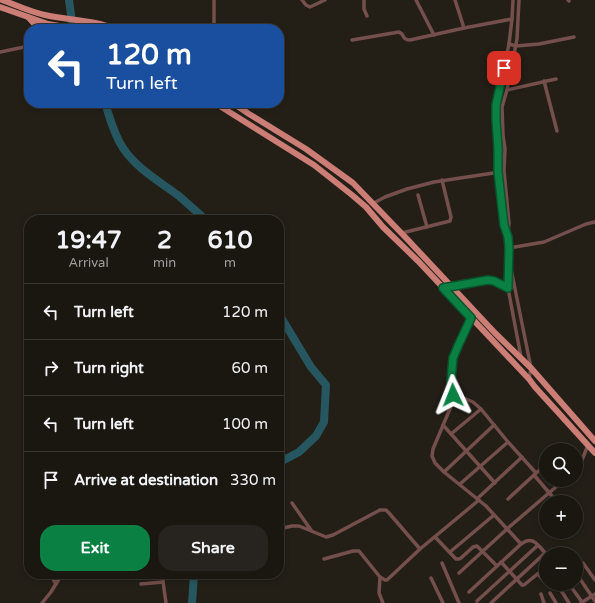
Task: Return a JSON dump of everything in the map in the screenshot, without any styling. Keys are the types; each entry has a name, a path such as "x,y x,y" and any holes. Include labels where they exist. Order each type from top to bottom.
{"main road":[{"path":"2,0 32,12 44,15 102,24"},
{"path":"0,7 48,24"},
{"path":"28,17 34,24"},
{"path":"223,108 314,165 352,195 418,261 529,379 595,453"},
{"path":"240,108 306,149 353,183 402,233 495,333 531,368 594,438"}],"street":[{"path":"214,0 214,24"},
{"path":"302,0 310,7 325,0"},
{"path":"364,0 364,9 367,16"},
{"path":"416,0 434,35"},
{"path":"455,0 464,28"},
{"path":"508,237 504,225 498,172 496,105 509,44 513,0"},
{"path":"520,0 516,46 502,107 505,149 504,172 509,224 508,288 521,358"},
{"path":"352,40 399,32 402,34 404,39 410,40 512,19"},
{"path":"509,44 516,46 539,44 574,37"},
{"path":"0,52 24,47"},
{"path":"507,90 556,79"},
{"path":"544,82 557,131"},
{"path":"366,208 385,197 407,189 442,180 504,172"},
{"path":"402,233 451,220 442,180"},
{"path":"418,195 426,227"},
{"path":"509,248 544,242 586,224 595,222"},
{"path":"508,259 531,368 529,379"},
{"path":"443,288 488,280 494,281 508,288"},
{"path":"471,318 453,358 451,380 453,395 452,404 433,449 432,456 444,472 479,499 521,544"},
{"path":"453,395 473,402 481,409 550,493"},
{"path":"451,434 481,409"},
{"path":"443,425 495,483"},
{"path":"444,472 494,425"},
{"path":"583,455 587,443 594,438"},
{"path":"460,484 508,442"},
{"path":"324,558 359,551 380,576 384,580 387,580 479,499 522,458"},
{"path":"508,499 539,470"},
{"path":"459,573 507,529 556,487"},
{"path":"292,503 312,531"},
{"path":"284,528 299,526 323,536 330,537 380,510 386,510 420,550"},
{"path":"450,552 494,515"},
{"path":"435,537 456,559 459,559 476,546 497,566"},
{"path":"469,592 525,541 532,540 538,546 477,601"},
{"path":"490,603 539,558"},
{"path":"502,562 522,585 538,574"},
{"path":"442,563 459,603"},
{"path":"583,563 595,580"},
{"path":"380,576 379,593 383,603"},
{"path":"431,578 444,603"},
{"path":"53,579 56,584"},
{"path":"42,603 59,579"},
{"path":"163,579 166,603"},
{"path":"583,581 593,595 595,601"},
{"path":"141,584 163,582"},
{"path":"561,591 569,603"},
{"path":"574,591 582,603 593,595"},
{"path":"550,593 556,603"},
{"path":"541,594 544,603"}],"waterway":[{"path":"69,0 72,24"},
{"path":"107,108 117,138 135,162 156,180 179,196 200,215"},
{"path":"284,322 311,367 326,385 324,422 316,436 299,452 284,460"},
{"path":"192,603 194,579"}],"route":[{"path":"453,395 451,380 453,358 471,318 443,288 484,280 494,281 508,288 509,248 508,237 504,225 498,172 496,131 496,105 504,68"}]}
